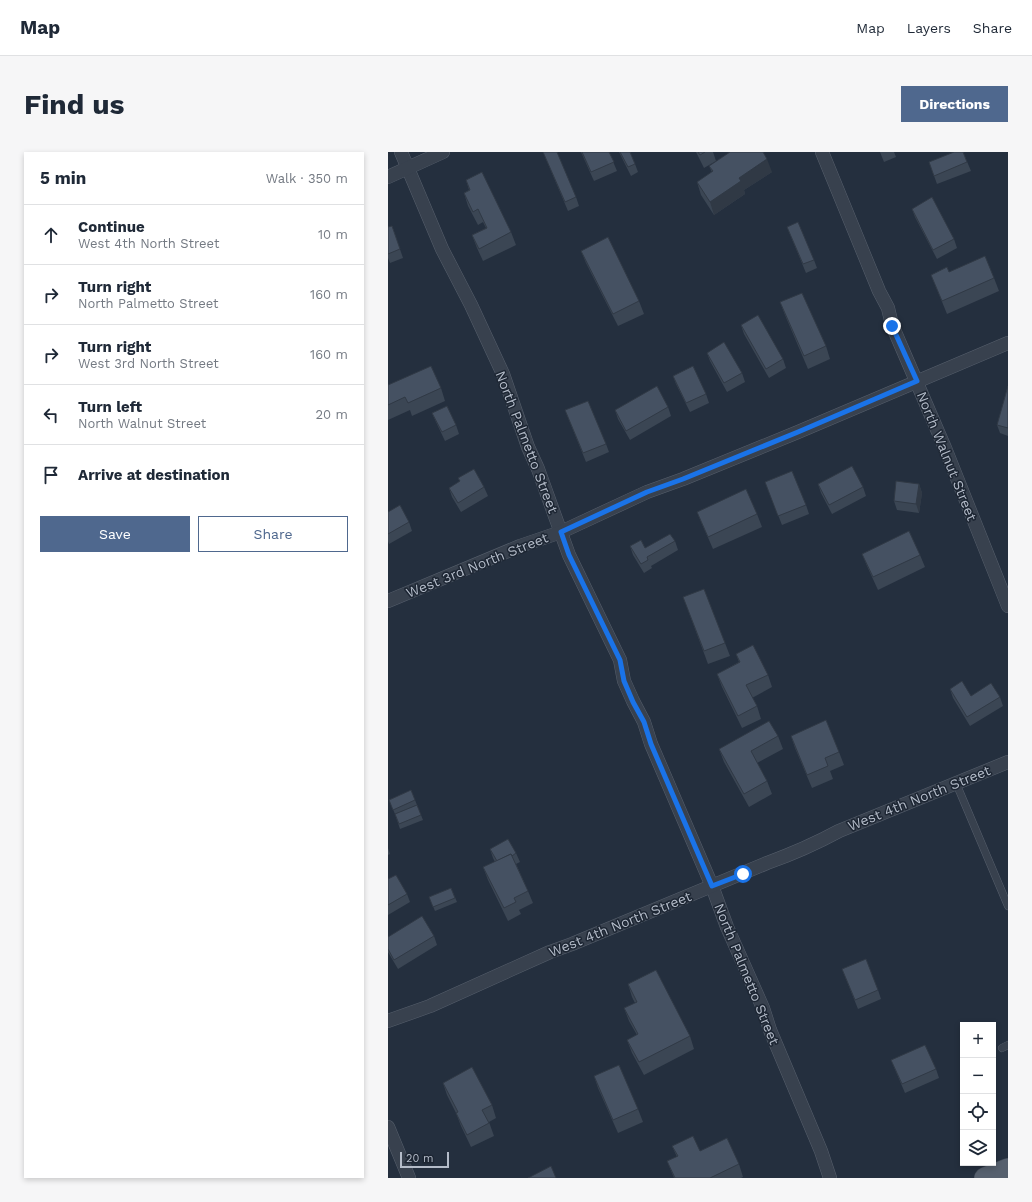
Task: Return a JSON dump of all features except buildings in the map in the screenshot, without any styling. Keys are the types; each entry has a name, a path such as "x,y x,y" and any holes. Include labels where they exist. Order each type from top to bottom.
{"main road":[{"path":"985,1178 1008,1169"}],"street":[{"name":"North Palmetto Street","path":"401,152 442,249 471,305 503,374 528,447 538,469 569,555 620,660 624,681 644,722 651,744 712,886 727,927 763,1008 770,1030 821,1151 830,1178"},
{"path":"388,177 443,152"},
{"name":"North Walnut Street","path":"822,152 879,291 888,308 892,326 945,448 1008,606"},
{"name":"West 3rd North Street","path":"388,601 520,546 561,532 647,492 683,479 798,432 1008,343"},
{"name":"West 4th North Street","path":"388,1021 430,1006 550,952 791,855 839,831 1008,762"},
{"path":"388,1127 409,1178"}],"lane":[{"path":"956,783 1008,906"}],"route":[{"path":"743,874 712,886 651,744 644,722 624,681 620,660 569,555 561,532 647,492 683,479 798,432 917,381 892,326"}]}
